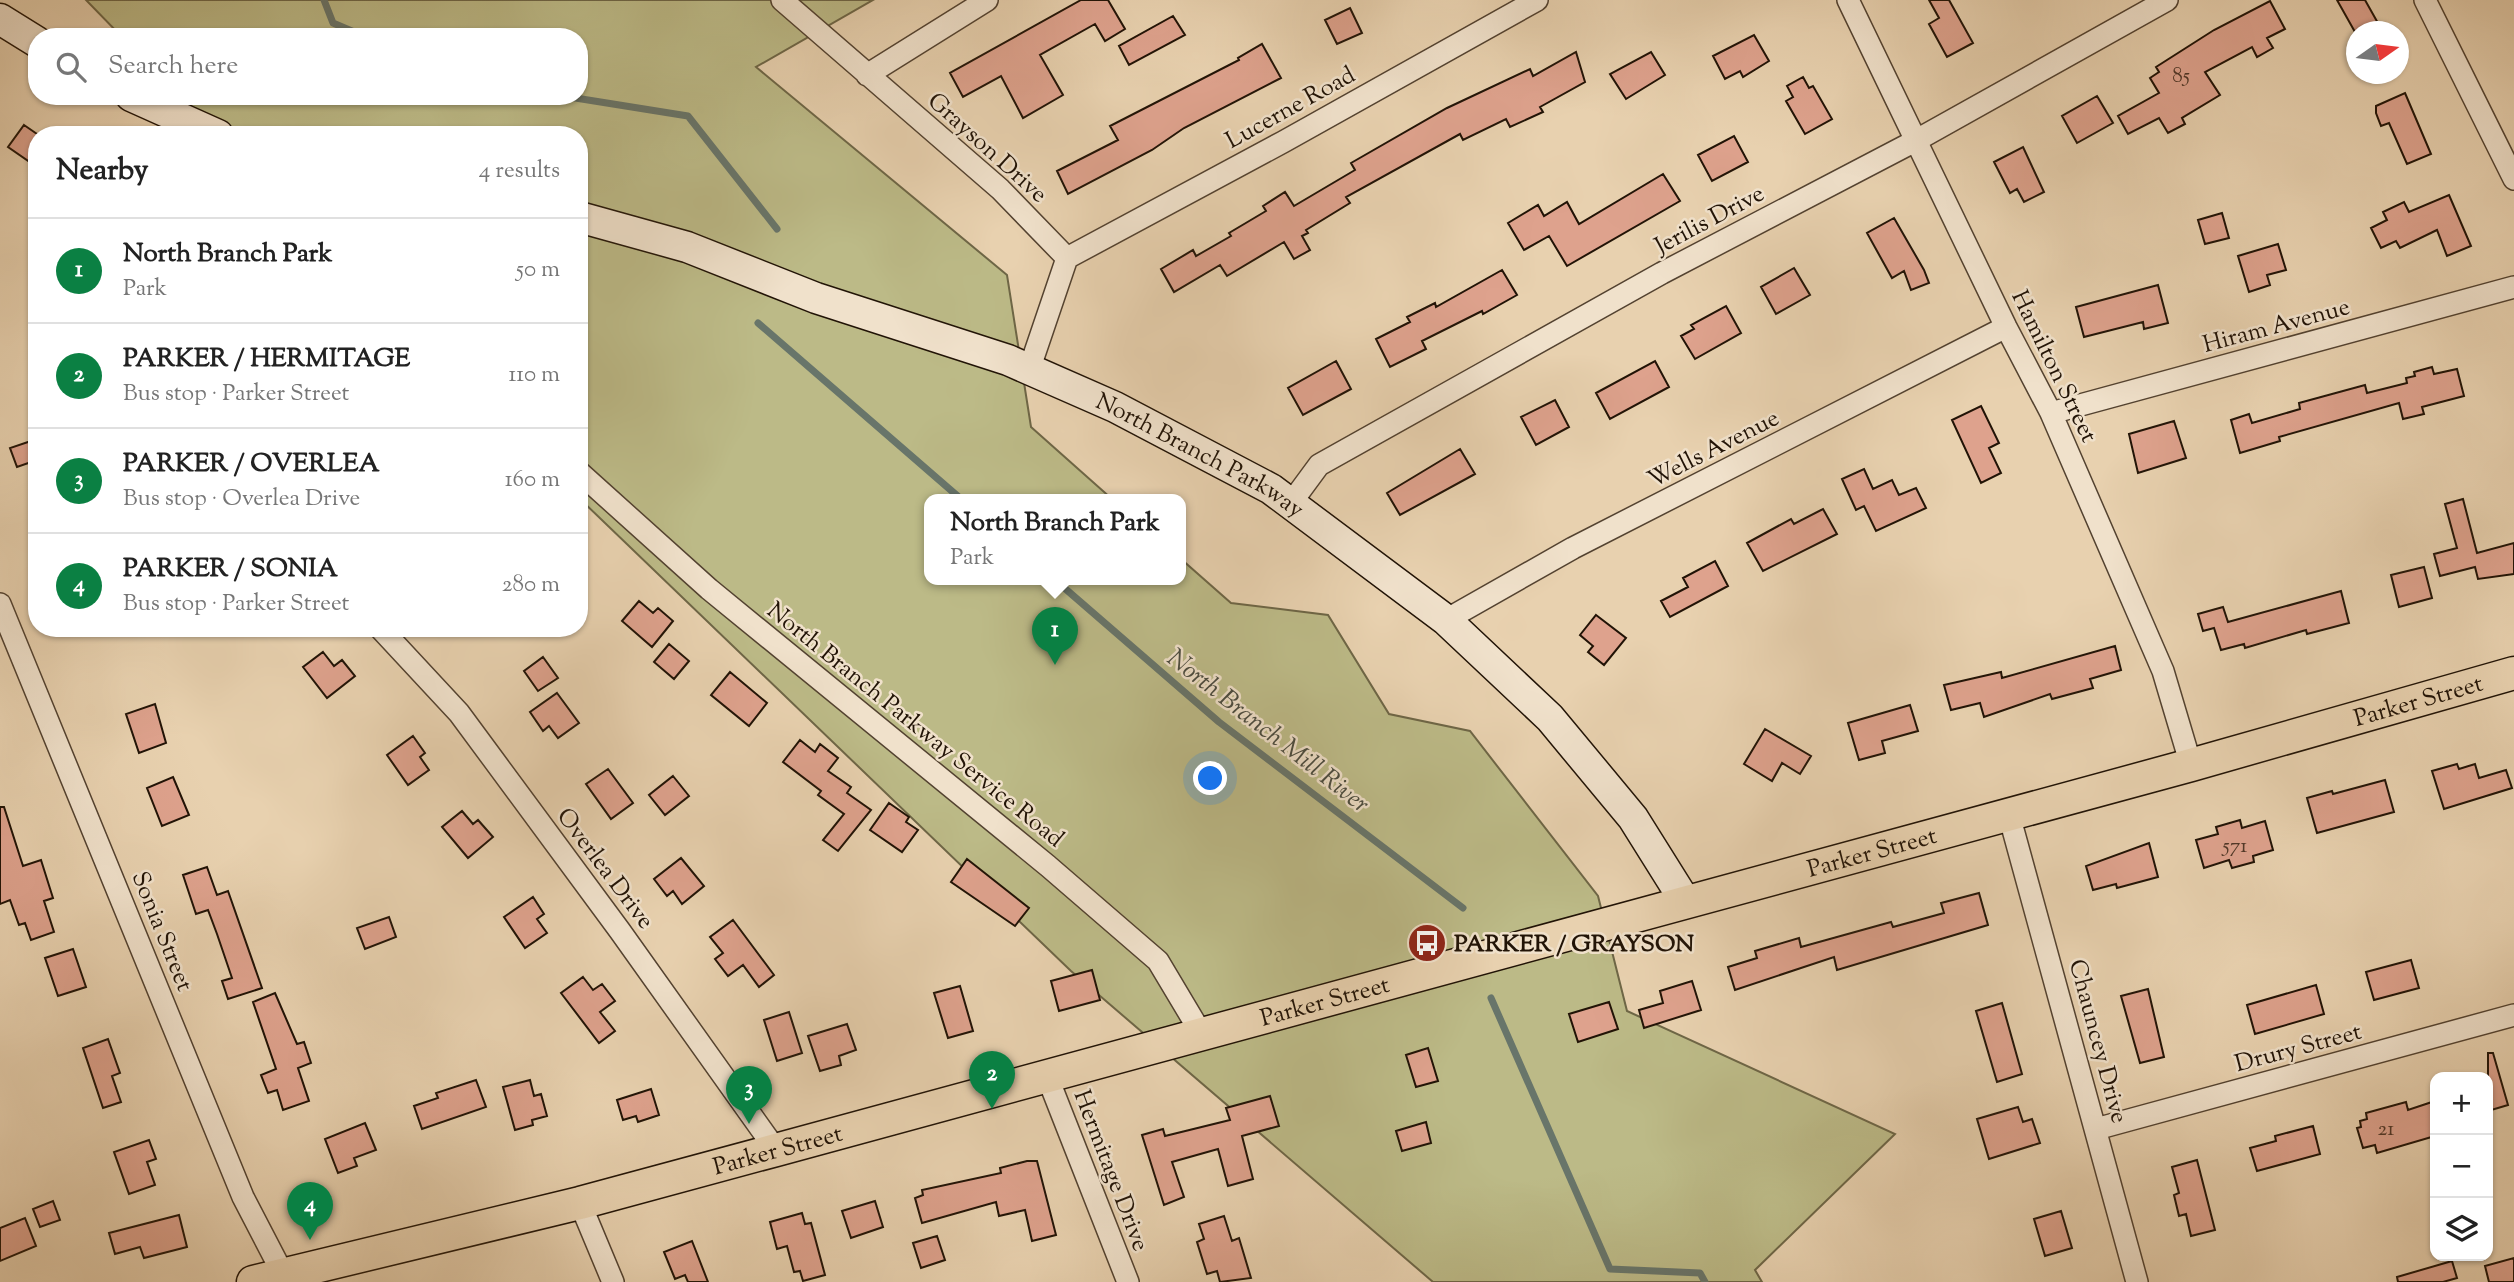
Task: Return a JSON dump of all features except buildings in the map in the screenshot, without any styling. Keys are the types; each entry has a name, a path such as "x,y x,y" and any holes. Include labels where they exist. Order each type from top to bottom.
{"main road":[{"name":"Parker Street","path":"253,1282 580,1203 2009,815 2514,673"}],"street":[{"name":"Grayson Drive","path":"782,0 1000,189 1068,258"},
{"path":"867,75 987,0"},
{"name":"Lucerne Road","path":"1068,258 1537,0"},
{"name":"Hamilton Street","path":"1848,0 2006,327 2051,413 2163,671 2191,765"},
{"name":"Jerilis Drive","path":"1291,503 1319,465 1662,273 1915,141 2166,0"},
{"path":"2426,0 2514,179"},
{"path":"0,19 28,36"},
{"path":"151,105 198,126"},
{"name":"North Branch Parkway","path":"588,220 687,247 816,298 1029,370 1115,407 1271,489 1446,620 1550,718 1633,818 1685,901"},
{"path":"1029,370 1068,258"},
{"name":"Hiram Avenue","path":"2051,413 2514,288"},
{"name":"Wells Avenue","path":"1446,620 1573,548 2006,327"},
{"name":"North Branch Parkway Service Road","path":"588,480 709,589 1048,866 1158,961 1201,1033"},
{"name":"Sonia Street","path":"0,604 243,1197 283,1274"},
{"name":"Overlea Drive","path":"388,637 459,713 776,1150"},
{"name":"Chauncey Drive","path":"2009,815 2137,1282"},
{"name":"Drury Street","path":"2096,1129 2514,1015"},
{"name":"Hermitage Drive","path":"1047,1076 1128,1282"},
{"path":"580,1203 612,1282"}],"shaded area":[{"path":"86,0 873,0 756,67 1007,275 1031,427 1106,494 924,494 924,585 1186,585 1186,563 1231,603 1328,615 1389,714 1470,731 1598,896 1627,1011 1895,1134 1755,1270 1762,1282 1433,1282 1071,971 588,507 588,126 210,126 190,105 588,105 588,28 113,28"}],"waterway":[{"name":"North Branch Mill River","path":"324,0 333,23 345,28"},
{"name":"North Branch Mill River","path":"588,100 688,116 777,229"},
{"name":"North Branch Mill River","path":"758,323 955,494"},
{"name":"North Branch Mill River","path":"1061,585 1219,722 1463,908"},
{"name":"North Branch Mill River","path":"1491,998 1610,1269 1700,1273 1705,1282"}],"place":[{"name":"North Branch Park","path":"1055,665"},
{"name":"PARKER / GRAYSON","path":"1427,943"},
{"name":"PARKER / HERMITAGE","path":"992,1109"},
{"name":"PARKER / OVERLEA","path":"749,1124"},
{"name":"PARKER / SONIA","path":"310,1240"}]}
